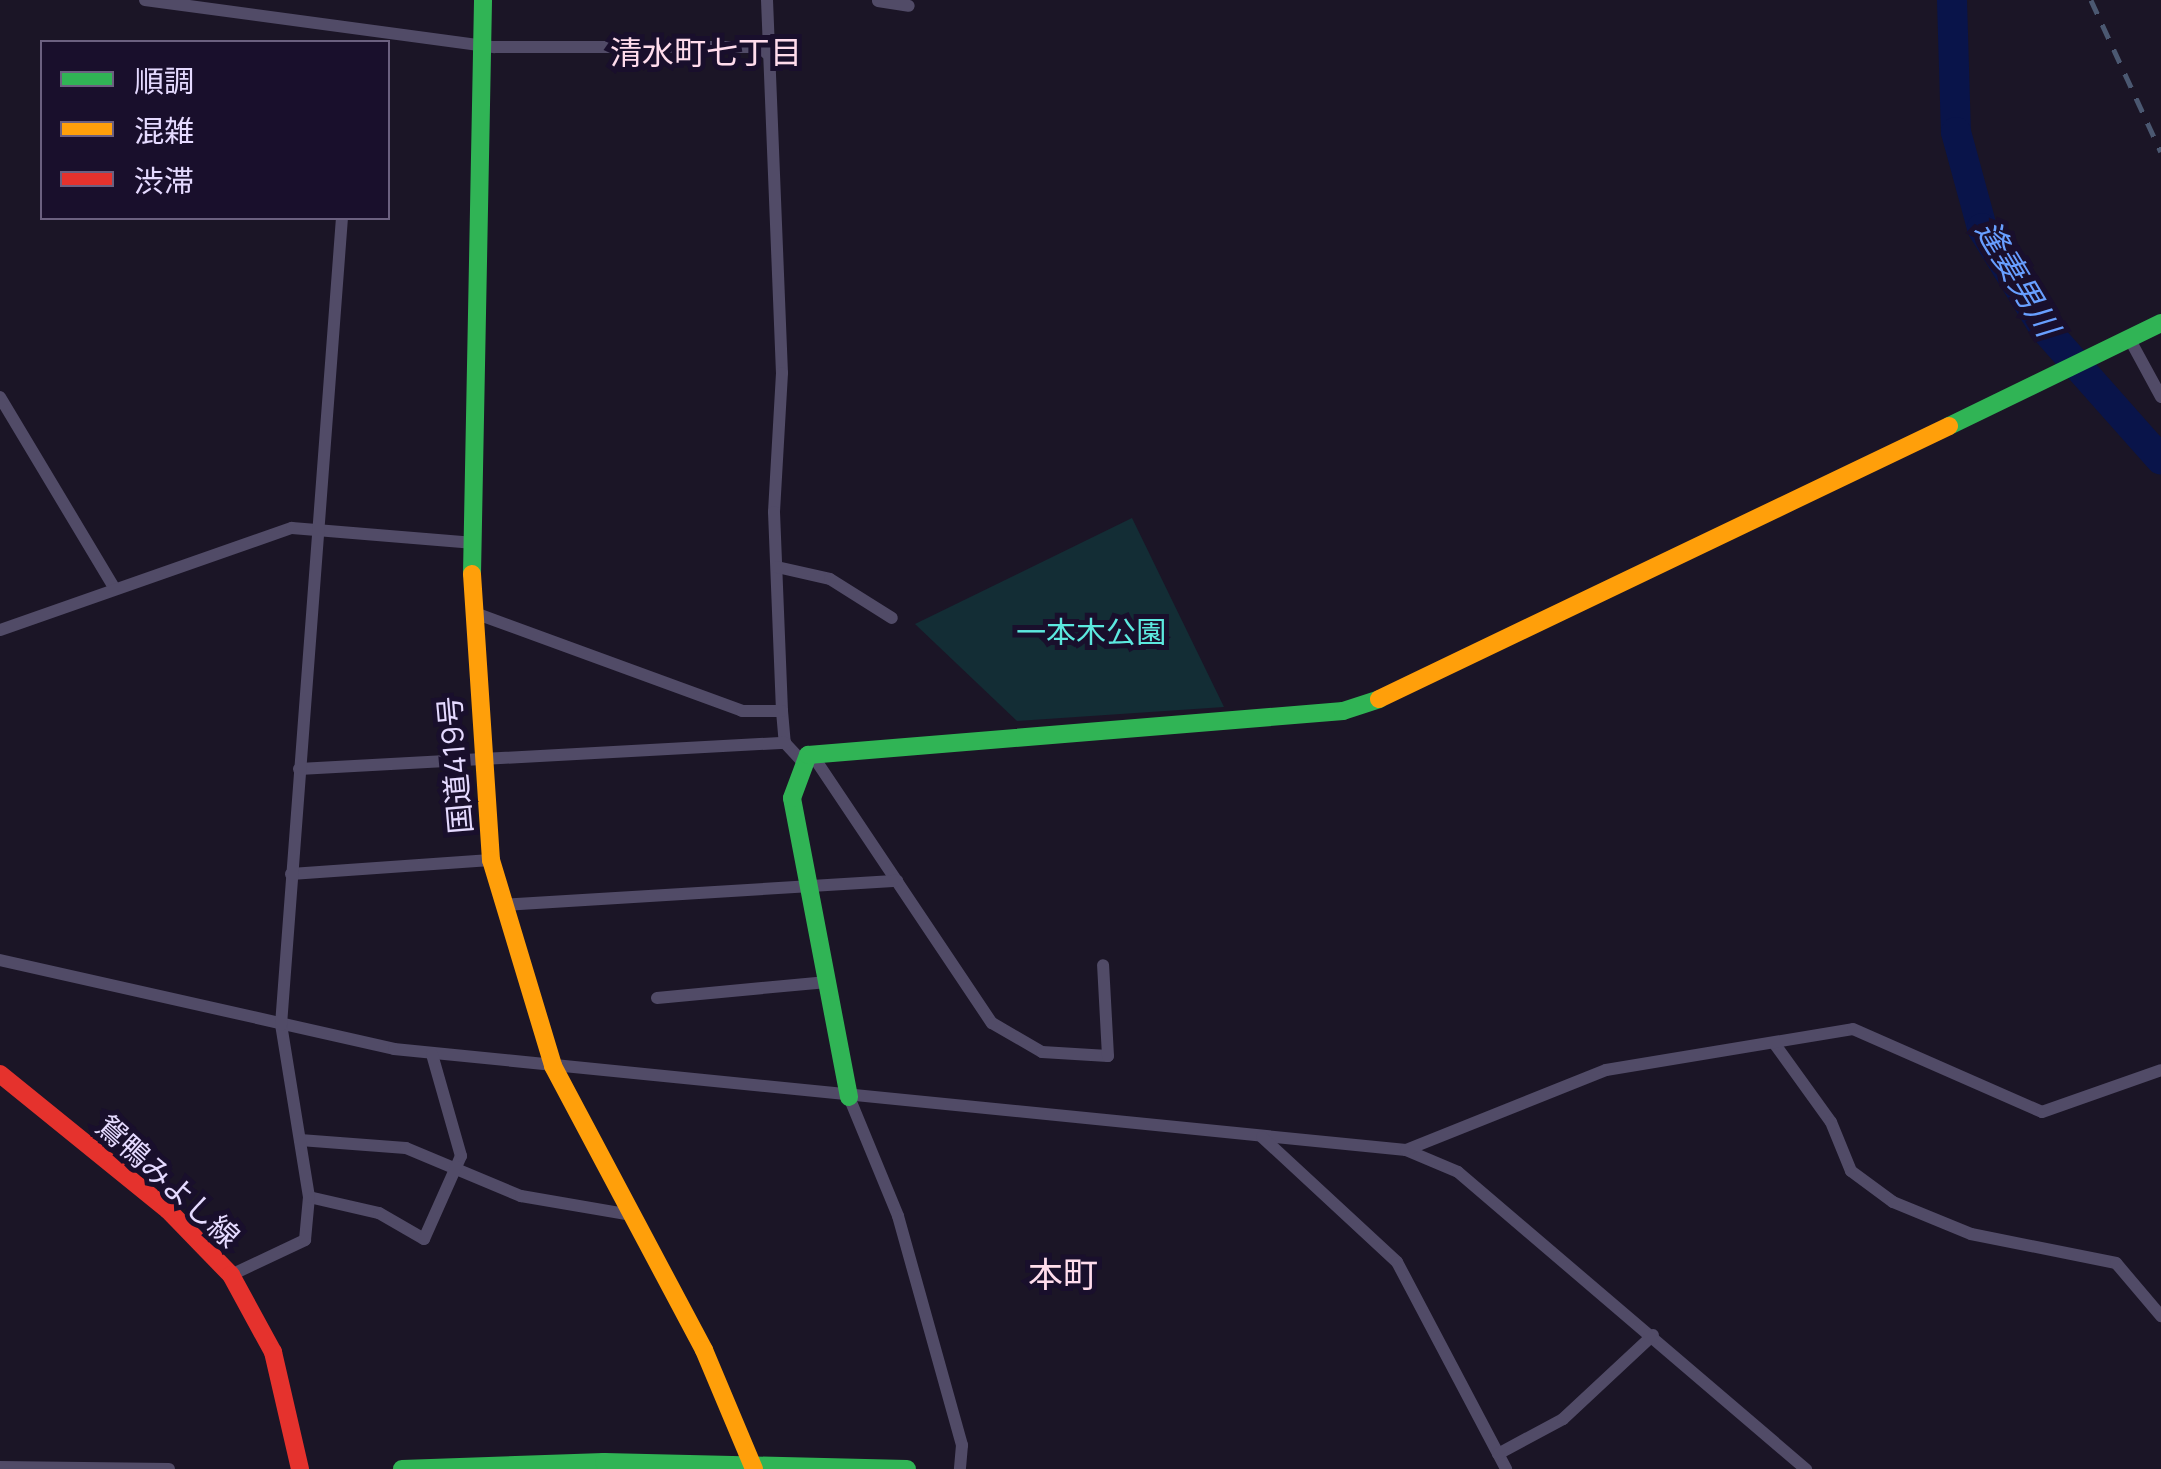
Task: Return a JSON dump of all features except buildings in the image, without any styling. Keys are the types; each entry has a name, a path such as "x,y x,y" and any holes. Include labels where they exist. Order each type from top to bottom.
{"main road":[{"name":"国道419号","path":"483,0 472,612 478,762 491,860 553,1066 632,1215 753,1466"},
{"path":"848,1097 792,798 806,757 1343,711 1399,692 2106,345 2161,323"},
{"name":"鴛鴨みよし線","path":"0,1074 168,1210 231,1274 273,1352 300,1469"},
{"path":"402,1469 907,1469"}],"street":[{"path":"145,0 480,44 760,47 772,58"},
{"path":"767,0 782,373 776,567 785,743"},
{"path":"868,0 909,6"},
{"path":"337,24 341,40"},
{"path":"231,1274 305,1240 309,1197 281,1025 299,769 324,531 342,220"},
{"path":"2129,338 2161,397"},
{"path":"0,398 113,586"},
{"path":"0,630 270,532 324,531 474,543"},
{"path":"776,567 830,579 892,618"},
{"path":"472,612 742,711 782,710"},
{"path":"299,769 785,743 806,757 992,1023 1042,1052 1108,1056 1103,965"},
{"path":"291,874 491,860"},
{"path":"502,905 897,882"},
{"path":"0,960 281,1025 432,1054 1406,1150 1458,1172 1654,1335 1806,1469"},
{"path":"657,998 827,982"},
{"path":"1406,1150 1606,1070 1853,1029 2042,1112 2161,1070"},
{"path":"1774,1042 1831,1122 1850,1171 1893,1202 1988,1239 2116,1263 2161,1316"},
{"path":"309,1197 379,1214 424,1239 461,1156 432,1054"},
{"path":"848,1097 898,1216 962,1445 960,1469"},
{"path":"1262,1137 1396,1262 1506,1469"},
{"path":"300,1140 406,1148 522,1196 632,1215"},
{"path":"1498,1454 1563,1419 1654,1335"},
{"path":"0,1467 169,1469"}],"green space":[{"name":"一本木公園","path":"1132,518 1224,707 1017,721 915,624"}],"waterway":[{"name":"逢妻男川","path":"1952,0 1956,132 1982,228 2044,328 2161,460"}],"railway":[{"path":"2091,0 2161,152"}],"traffic: fast":[{"path":"472,574 483,0"},
{"path":"1949,426 2161,323"},
{"path":"849,1097 792,798 808,755 1343,711 1379,699"},
{"path":"402,1469 604,1462 907,1469"}],"traffic: slow":[{"path":"1379,699 1949,426"},
{"path":"472,574 491,860 553,1066 704,1350 754,1469"}],"traffic: jam":[{"path":"0,1074 168,1210 231,1275 273,1352 300,1469"}],"district":[{"name":"清水町七丁目","path":"706,52"},
{"name":"本町","path":"1063,1274"}]}
